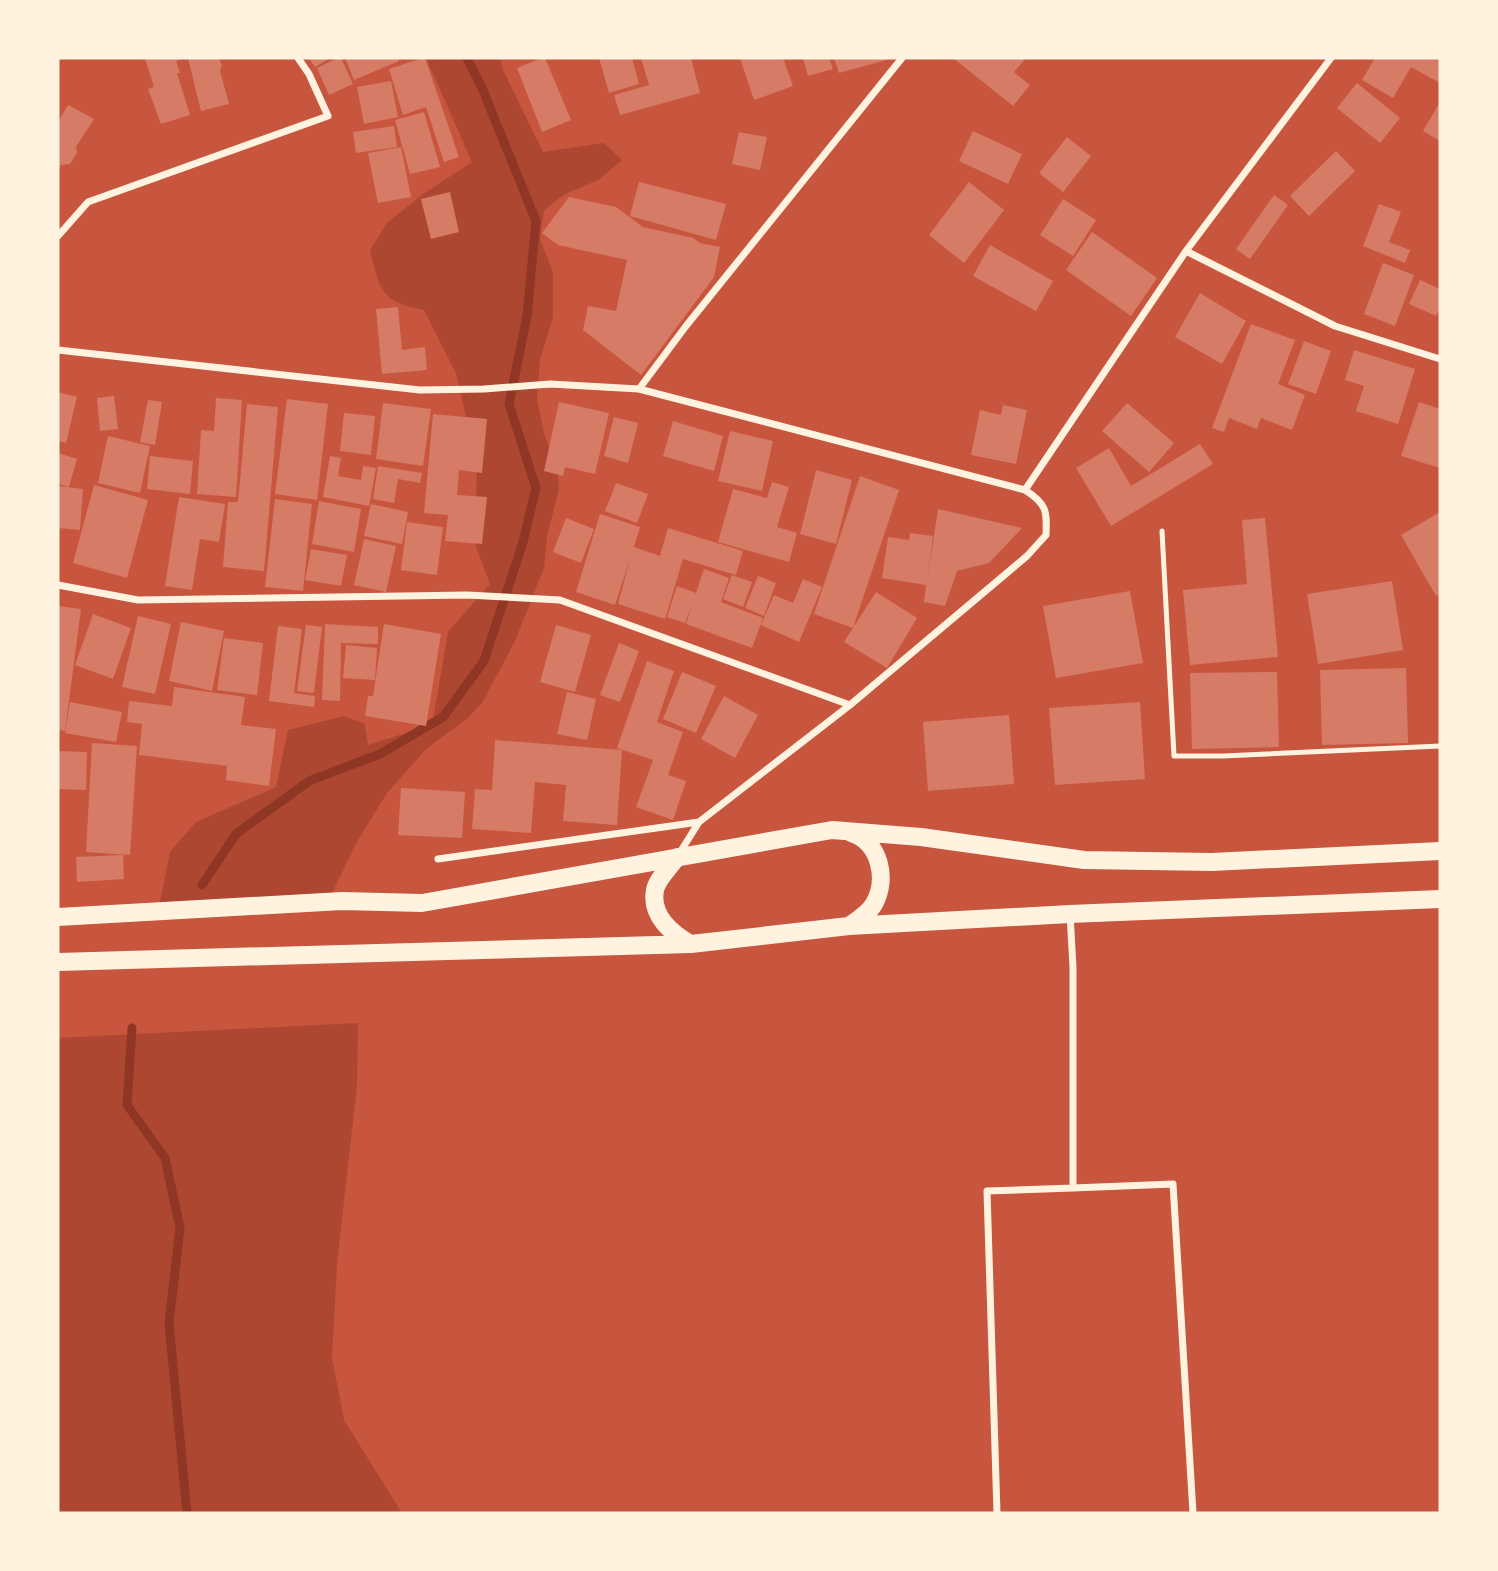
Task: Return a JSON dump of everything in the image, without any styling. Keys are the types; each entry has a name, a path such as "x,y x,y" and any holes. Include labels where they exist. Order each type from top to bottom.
{"main road":[{"path":"832,830 866,839 877,857 880,886 874,903 861,919 849,926"},
{"path":"58,917 342,901 422,903 832,830 921,837 1084,860 1212,862 1440,851"},
{"path":"677,857 655,889 655,899 666,927 691,944"},
{"path":"58,962 691,944 849,926 1440,899"}],"street":[{"path":"58,236 88,202 328,116 309,74 298,58"},
{"path":"639,389 686,326 902,58"},
{"path":"1025,490 1186,251 1331,58"},
{"path":"1186,251 1335,326 1440,359"},
{"path":"58,350 420,390 550,384 639,389 1025,490 1040,499 1047,513 1046,536 1027,556 850,705 699,822 677,857"},
{"path":"58,585 138,600 467,595 560,600 850,705"},
{"path":"438,859 699,822"},
{"path":"1070,914 1073,968 1073,1188"},
{"path":"997,1513 988,1191 1173,1184 1192,1513"}],"lane":[{"path":"1162,531 1174,756 1440,746"}],"shaded area":[{"path":"426,58 500,58 502,68 543,152 604,143 622,160 598,180 565,194 544,210 540,239 553,272 553,317 540,360 537,398 544,434 557,469 559,489 547,536 544,568 515,641 482,703 467,719 427,748 387,793 358,840 332,893 159,907 170,852 196,822 276,787 288,730 344,716 365,724 368,745 412,731 433,720 448,632 490,584 475,544 477,465 456,373 424,310 399,303 380,285 370,250 387,223 423,194 472,162"},
{"path":"358,1023 357,1085 337,1264 332,1358 344,1420 400,1510 399,1513 58,1513 58,1038"}],"building":[{"path":"145,58 184,58 176,61 180,73 177,73 190,115 161,124 148,89 154,87"},
{"path":"188,58 219,58 229,104 201,111"},
{"path":"309,58 330,58 315,67"},
{"path":"341,58 353,84 329,95 317,68"},
{"path":"345,58 398,58 399,61 354,80"},
{"path":"423,58 459,157 444,162 426,107 403,115 389,69"},
{"path":"545,58 571,120 542,132 517,68"},
{"path":"599,58 632,58 639,84 609,93"},
{"path":"641,58 691,58 700,93 620,115 614,95 649,85"},
{"path":"740,58 783,58 793,86 754,100"},
{"path":"803,58 829,58 833,69 808,76"},
{"path":"834,58 890,58 890,59 839,73"},
{"path":"953,58 1026,58 1014,72 1030,85 1013,106"},
{"path":"1375,58 1440,58 1440,83 1411,67 1393,98 1362,80"},
{"path":"391,81 398,117 364,124 357,87"},
{"path":"1357,83 1400,118 1380,143 1337,108"},
{"path":"1440,102 1440,141 1423,131"},
{"path":"68,105 94,119 76,147 77,153 70,164 61,165 58,170 58,122"},
{"path":"424,112 440,167 410,174 395,120"},
{"path":"394,126 397,147 356,153 353,132"},
{"path":"973,131 1022,154 1008,184 959,161"},
{"path":"739,132 767,137 760,170 732,164"},
{"path":"1067,137 1091,156 1063,192 1039,173"},
{"path":"401,147 411,197 378,203 368,153"},
{"path":"1336,151 1355,171 1309,216 1290,196"},
{"path":"639,182 726,204 716,240 630,216"},
{"path":"969,182 1004,210 964,263 929,235"},
{"path":"450,192 459,232 431,239 421,199"},
{"path":"1274,195 1288,205 1250,259 1236,249"},
{"path":"569,197 616,207 643,227 720,247 714,277 641,375 583,330 588,306 616,311 627,260 558,245 542,233"},
{"path":"1063,199 1096,220 1073,256 1040,235"},
{"path":"1379,204 1401,212 1389,242 1410,250 1405,263 1363,246"},
{"path":"1092,232 1157,278 1131,316 1066,270"},
{"path":"990,245 1053,281 1036,311 973,276"},
{"path":"1383,263 1414,275 1395,326 1364,314"},
{"path":"1420,280 1440,289 1440,307 1436,316 1409,304"},
{"path":"1200,293 1246,321 1222,364 1175,337"},
{"path":"398,307 402,350 425,347 427,370 382,374 376,309"},
{"path":"1251,324 1295,340 1278,384 1305,395 1292,430 1261,418 1257,429 1229,418 1224,432 1212,428"},
{"path":"1304,341 1331,351 1316,394 1288,384"},
{"path":"1354,350 1415,369 1398,424 1356,411 1364,386 1345,380"},
{"path":"58,392 77,397 66,443 58,441"},
{"path":"114,396 118,429 100,431 97,398"},
{"path":"216,398 242,400 236,497 197,494 201,430 214,431"},
{"path":"287,399 328,404 317,500 275,494"},
{"path":"148,400 162,402 155,445 140,442"},
{"path":"559,402 609,413 595,474 565,467 563,476 544,471"},
{"path":"1419,402 1440,409 1440,468 1401,456"},
{"path":"383,403 431,409 423,466 376,459"},
{"path":"1127,403 1174,443 1149,472 1102,431"},
{"path":"247,404 278,407 264,571 223,567 228,502 238,502"},
{"path":"1003,405 1027,410 1016,464 971,455 980,410 1001,415"},
{"path":"344,413 375,416 371,455 340,451"},
{"path":"433,414 487,419 482,473 459,470 457,495 487,497 482,544 445,541 448,515 424,513"},
{"path":"614,417 638,423 628,463 604,456"},
{"path":"673,421 723,436 714,471 663,456"},
{"path":"730,431 773,441 762,491 718,481"},
{"path":"108,436 150,446 140,493 98,483"},
{"path":"1200,444 1213,464 1111,526 1076,468 1109,448 1131,486"},
{"path":"58,453 77,459 69,487 58,484"},
{"path":"150,456 193,461 190,494 147,489"},
{"path":"330,456 341,458 338,476 361,480 363,466 376,468 369,506 323,497"},
{"path":"378,466 422,473 420,483 398,479 394,503 373,499"},
{"path":"816,470 852,480 836,544 800,534"},
{"path":"860,476 899,490 853,628 814,614"},
{"path":"772,482 789,487 777,527 797,533 789,562 718,542 733,489 767,498"},
{"path":"616,483 648,494 637,523 605,511"},
{"path":"94,485 148,500 127,578 73,563"},
{"path":"58,486 83,489 80,530 58,528"},
{"path":"179,497 225,504 219,542 200,539 192,590 165,586"},
{"path":"275,499 312,504 303,591 265,587"},
{"path":"319,501 361,509 354,552 312,544"},
{"path":"371,504 408,512 402,544 364,536"},
{"path":"938,509 1022,528 989,563 957,571 945,606 924,602 926,585 882,578 888,537 909,540 910,533 933,536 927,582"},
{"path":"1440,512 1440,594 1436,596 1401,535"},
{"path":"600,514 640,527 634,547 660,556 668,528 743,551 736,575 683,559 665,619 618,604 631,556 615,605 576,592"},
{"path":"566,518 594,529 581,563 553,552"},
{"path":"1265,518 1278,657 1190,665 1183,590 1247,584 1242,520"},
{"path":"407,522 443,527 437,575 401,570"},
{"path":"364,539 396,546 386,592 354,585"},
{"path":"311,549 347,555 341,586 305,580"},
{"path":"704,569 729,578 721,602 763,618 752,648 686,624 692,605 685,623 667,617 677,586 696,593"},
{"path":"732,575 752,582 743,607 723,599"},
{"path":"758,576 776,583 764,616 745,608"},
{"path":"803,579 822,587 799,642 761,625 774,595 793,603"},
{"path":"1392,581 1403,650 1318,664 1307,594"},
{"path":"1130,591 1143,663 1056,678 1043,606"},
{"path":"876,592 917,618 887,668 844,642"},
{"path":"58,606 81,609 65,731 58,730"},
{"path":"93,614 131,628 113,679 75,665"},
{"path":"138,616 171,624 155,694 122,687"},
{"path":"181,622 224,631 212,691 169,681"},
{"path":"325,624 378,627 378,644 341,643 340,701 322,700"},
{"path":"384,624 441,634 426,726 365,716 368,696 373,696"},
{"path":"306,625 322,627 314,693 297,691"},
{"path":"556,625 591,635 575,692 540,682"},
{"path":"278,626 302,629 294,693 315,696 314,707 269,701"},
{"path":"224,638 263,643 257,695 217,690"},
{"path":"619,643 639,651 620,702 600,695"},
{"path":"346,645 377,648 375,680 343,678"},
{"path":"647,661 674,671 657,722 683,732 668,775 686,781 673,820 636,807 653,760 617,748"},
{"path":"1406,668 1408,743 1322,745 1320,670"},
{"path":"682,672 716,686 696,733 663,719"},
{"path":"1277,672 1279,747 1192,749 1190,673"},
{"path":"174,687 245,697 241,725 276,729 269,786 226,780 227,766 139,755 142,724 127,722 129,701 172,706"},
{"path":"567,692 596,699 587,740 557,734"},
{"path":"724,696 758,715 735,758 701,739"},
{"path":"70,702 122,712 116,742 65,733"},
{"path":"1140,702 1145,779 1055,785 1049,708"},
{"path":"1009,715 1014,784 928,791 923,722"},
{"path":"495,740 622,750 617,825 563,821 566,785 535,782 531,833 472,829 475,789 492,790"},
{"path":"92,743 137,746 130,855 86,852"},
{"path":"58,751 87,752 86,790 58,789"},
{"path":"401,788 465,792 462,838 398,835"},
{"path":"123,855 124,879 77,882 76,857"}],"waterway":[{"path":"202,885 236,834 309,781 380,754 443,717 484,661 523,542 536,488 509,404 527,316 536,221 482,88 467,58"},
{"path":"132,1028 127,1105 165,1158 180,1228 169,1323 187,1513"}]}
